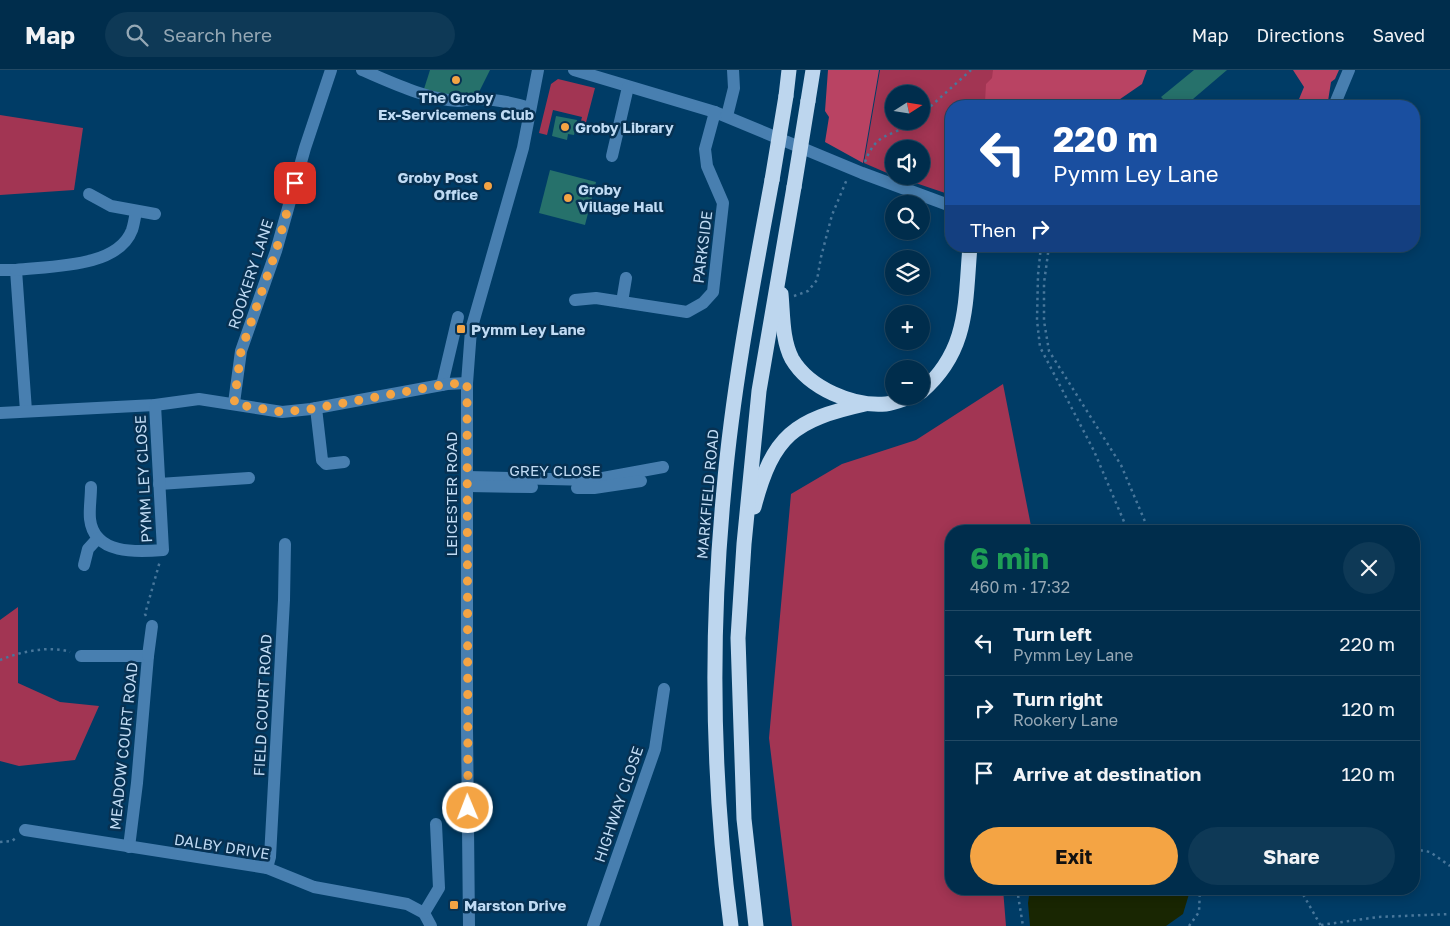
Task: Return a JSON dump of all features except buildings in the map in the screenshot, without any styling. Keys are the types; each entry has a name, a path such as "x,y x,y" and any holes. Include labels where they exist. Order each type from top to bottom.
{"highway":[{"name":"MARKFIELD ROAD","path":"731,926 718,791 714,666 717,580 724,488 734,400 790,70"},
{"path":"756,926 744,819 740,727 738,638 744,544 759,391 813,70"},
{"path":"930,385 937,379 953,354 959,338 963,318 969,252"},
{"path":"780,271 784,330 792,359 819,386 848,398 869,403 885,404"},
{"path":"744,544 768,462 782,443 796,429 814,418 869,403"}],"street":[{"name":"ROOKERY LANE","path":"234,404 241,351 276,251 305,148 330,70"},
{"path":"362,70 400,86 440,98 458,101 477,98 518,104 530,108"},
{"name":"LEICESTER ROAD","path":"469,926 467,383 471,330 523,148 538,70"},
{"path":"574,70 721,114 856,170 945,204"},
{"name":"PARKSIDE","path":"575,300 596,298 687,312 703,304 713,292 723,203 707,166 705,149 734,88 733,70"},
{"path":"1336,100 1349,70"},
{"path":"612,156 628,87"},
{"path":"89,194 111,206 155,214"},
{"path":"0,270 16,270 98,260 112,253 122,244 132,231 136,211"},
{"path":"16,270 26,411"},
{"path":"622,302 626,278"},
{"path":"442,385 458,317"},
{"path":"0,414 155,405 199,399 282,412 316,408 442,385 467,383"},
{"name":"PYMM LEY CLOSE","path":"98,538 114,549 138,552 164,550 155,405"},
{"path":"316,408 322,460 326,464 344,462"},
{"path":"468,482 592,480 663,467"},
{"path":"159,484 249,478"},
{"name":"GREY CLOSE","path":"468,482 594,488 641,481"},
{"path":"84,565 88,549 98,538 90,520 91,488"},
{"name":"FIELD COURT ROAD","path":"267,868 270,857 281,664 285,544"},
{"path":"148,656 152,626"},
{"name":"MEADOW COURT ROAD","path":"81,656 148,656 137,783 129,846"},
{"name":"HIGHWAY CLOSE","path":"593,926 655,749 664,689"},
{"path":"432,926 424,913 433,902 439,888 436,824"},
{"name":"DALBY DRIVE","path":"25,830 267,868 314,887 407,904 424,913"}],"path":[{"path":"930,106 971,70"},
{"path":"780,271 793,296 808,291 818,280 821,256 832,215 856,170 871,147 883,135 898,130"},
{"path":"1040,252 1037,320 1040,347 1094,451 1125,525"},
{"path":"1048,252 1044,283 1044,321 1049,351 1121,465 1146,525"},
{"path":"152,626 145,614 164,550"},
{"path":"0,660 13,654 60,649 81,656"},
{"path":"0,842 12,841 25,830"},
{"path":"1420,850 1430,852 1450,866"},
{"path":"1018,895 1023,926"},
{"path":"1189,926 1199,912 1200,895"},
{"path":"1304,895 1321,925 1378,917 1450,914"}],"shaded area":[{"path":"828,70 879,70 863,163 825,142 829,117 825,111"},
{"path":"880,70 1004,70 995,100 945,100 945,193 922,185 930,185 930,140 885,140 885,172 864,163"},
{"path":"993,70 1147,70 1142,84 1119,100 985,100 986,84 992,78"},
{"path":"1293,70 1339,70 1335,79 1331,82 1328,100 1299,100 1304,87"},
{"path":"558,79 595,88 583,134 578,133 582,117 553,110 547,135 539,133 551,84"},
{"path":"0,115 83,128 74,190 0,195"},
{"path":"1003,384 1031,525 945,525 945,895 1003,895 1006,926 792,926 769,738 791,494 842,464 916,440"},
{"path":"18,607 18,683 60,702 99,706 75,760 19,766 0,761 0,620"},
{"path":"1029,895 1189,895 1183,914 1166,926 1030,926"}],"place":[{"name":"The Groby Ex-Servicemens Club","path":"456,80"},
{"name":"Groby Library","path":"565,127"},
{"name":"Groby Post Office","path":"488,186"},
{"name":"Groby Village Hall","path":"568,198"},
{"name":"Pymm Ley Lane","path":"461,329"},
{"name":"Marston Drive","path":"454,905"}],"route":[{"path":"295,183 276,251 241,351 234,404 282,412 311,409 447,384 467,383 468,808"}]}
